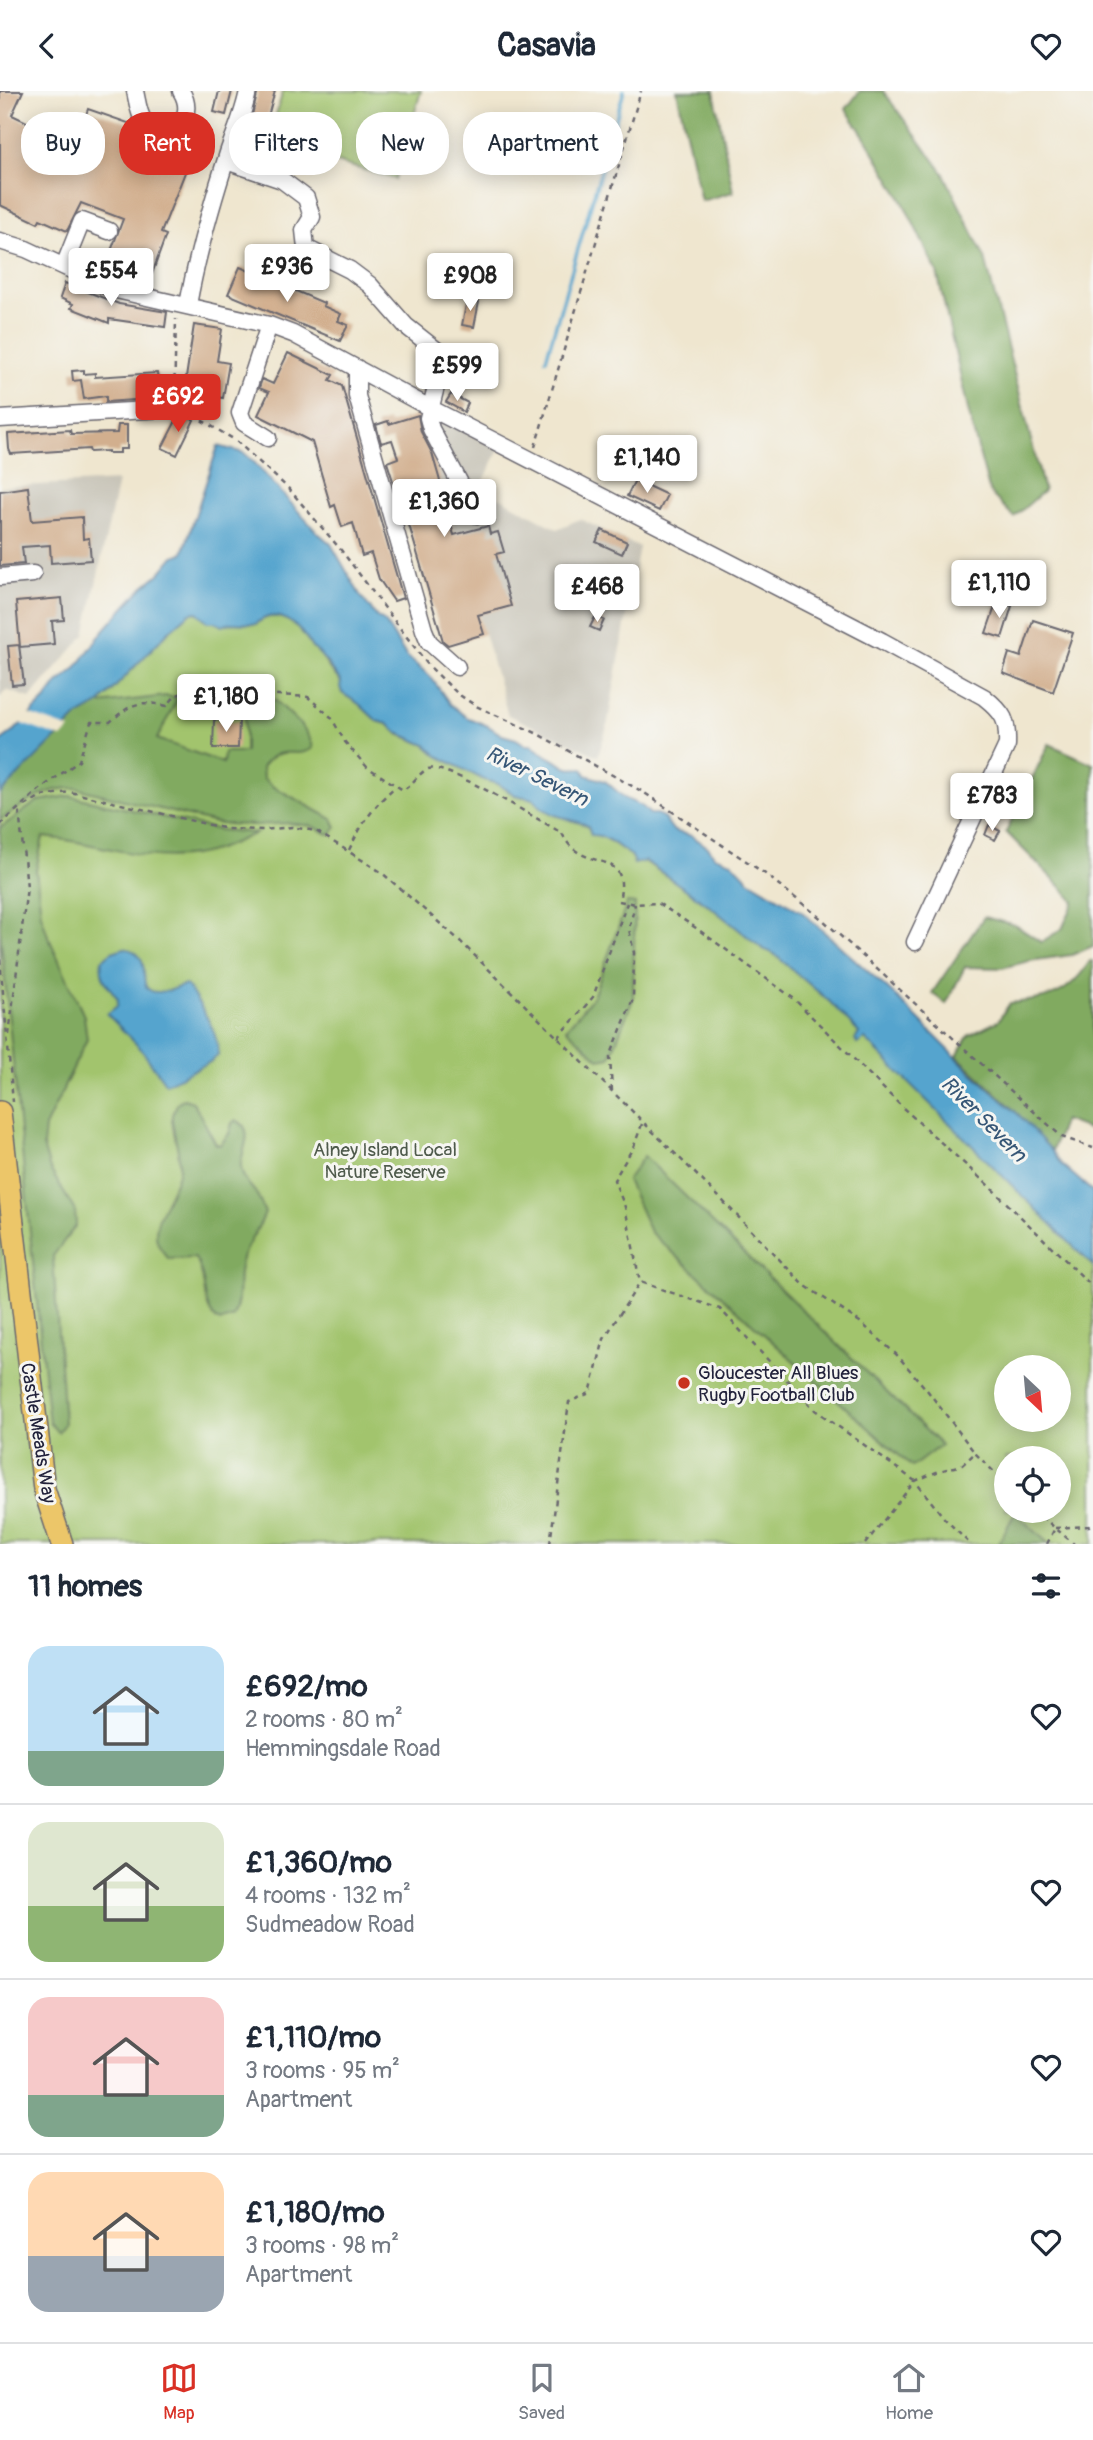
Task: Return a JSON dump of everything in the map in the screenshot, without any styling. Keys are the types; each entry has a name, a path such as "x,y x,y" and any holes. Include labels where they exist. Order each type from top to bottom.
{"main road":[{"name":"Castle Meads Way","path":"0,1112 44,1489 62,1544"}],"street":[{"path":"135,91 141,119 145,124 165,133 179,127 184,120 188,108 187,100 181,91"},
{"path":"182,304 193,278 248,91"},
{"path":"226,161 282,180 306,198 312,217 304,230 306,248 350,270 370,285 406,326 444,356 428,418 430,429 477,515"},
{"path":"64,266 82,221 109,231"},
{"path":"0,241 26,249 112,289 269,325 293,334 430,408 882,641 984,697 997,708 1007,726 1007,745 915,942"},
{"path":"268,438 244,423 240,413 269,325"},
{"path":"357,368 357,396 424,630 429,642 457,667"},
{"path":"0,419 163,409"},
{"path":"0,577 33,574"}],"path":[{"path":"532,459 641,91"},
{"path":"182,304 174,404 235,440 289,489 341,550 428,665 445,682 476,706 536,733 643,792 764,873 823,920 1062,1137 1093,1148"},
{"path":"212,678 219,678 223,684 221,709"},
{"path":"19,810 40,789 79,761 91,722 110,722 138,702 167,706 175,696 192,689 308,697 331,717 345,742 367,767 396,786 403,790 429,768 439,768 484,789 562,833 568,846 582,855 617,869 622,877 619,901 635,904 658,903 793,998 902,1107 989,1186 1093,1287"},
{"path":"349,851 364,820 396,786"},
{"path":"0,825 41,796 70,792 227,829 264,830 292,827 316,831 349,851 411,896 459,940 719,1197 804,1285 860,1322 897,1355 928,1390 975,1453 994,1472"},
{"path":"8,1038 27,887 19,810"},
{"path":"558,1039 593,997 627,903"},
{"path":"612,1093 610,1057 633,999 634,953 629,929 635,904"},
{"path":"0,1031 9,1030"},
{"path":"550,1544 569,1402 590,1393 604,1339 640,1283 625,1207 614,1180 634,1146 642,1123"},
{"path":"640,1283 720,1308 815,1410 915,1481 945,1519 970,1544"},
{"path":"865,1544 915,1481 961,1465 975,1453"},
{"path":"1049,1523 1074,1544"},
{"path":"1055,1528 1089,1526 1093,1523"},
{"path":"1047,1544 1055,1528"}],"shaded area":[{"path":"418,406 500,447 481,487 557,529 580,519 639,547 607,727 598,756 508,715"},
{"path":"118,481 85,635 30,698 6,690 0,698 0,487"}],"green space":[{"path":"283,91 421,91 415,112 356,112 356,168 342,164 342,112 277,112"},
{"path":"677,91 714,91 733,192 701,201"},
{"path":"860,91 883,91 944,174 985,258 1044,491 1014,517 990,493 971,423 937,272 901,198 846,109"},
{"name":"Alney Island Local Nature Reserve","path":"197,612 223,625 256,624 264,618 273,617 288,621 296,626 312,648 319,651 327,666 341,682 342,693 377,721 388,724 398,734 426,745 438,756 498,784 515,795 534,799 543,809 555,815 584,824 632,856 634,864 644,861 707,904 763,949 773,953 830,1002 1093,1266 1093,1544 0,1544 0,790 78,716 99,704 167,633 190,613"},
{"path":"166,696 178,698 157,739 223,763 224,752 245,752 245,712 265,712 265,700 275,700 303,728 313,748 300,753 282,753 269,759 262,767 263,778 272,786 332,819 336,827 332,833 328,834 312,826 288,823 220,824 76,788 45,793 0,820 0,790 78,716 99,704"},
{"path":"1049,744 1093,764 1093,946 1072,955 1002,968 965,967 946,1004 932,993 984,917 1015,925 1041,942 1062,929 1074,902 1006,832"},
{"path":"70,796 220,830 256,833 210,852 175,857 137,854 43,837 36,870 41,914 84,1016 87,1039 45,1127 43,1146 50,1169 75,1211 76,1225 53,1256 64,1424 58,1432 49,1423 0,930 0,828 38,801"},
{"path":"627,903 635,904 633,999 610,1057 599,1059 566,1029 593,997"},
{"path":"1090,961 1093,961 1093,1131 1064,1120 1052,1151 1008,1104 957,1056 968,1036 998,1021 1010,1003 1056,994 1074,982"},
{"path":"184,1099 193,1102 216,1144 220,1145 229,1134 232,1123 236,1120 242,1124 247,1134 242,1172 265,1213 239,1269 238,1302 233,1317 220,1322 209,1309 202,1275 195,1258 169,1259 156,1239 159,1218 179,1169 172,1115 179,1101"},
{"path":"644,1156 941,1445 912,1467 650,1232 627,1180"},
{"path":"1010,1523 1026,1523 1049,1544 998,1544"}],"water":[{"name":"River Severn","path":"218,446 244,453 331,544 360,595 377,617 385,622 407,657 430,676 450,704 466,717 502,735 532,745 565,767 583,768 586,775 605,781 650,814 663,817 674,831 692,836 709,848 714,856 732,862 749,880 802,912 891,992 971,1072 1019,1115 1061,1164 1093,1192 1093,1266 865,1039 857,1044 855,1040 859,1033 830,1002 773,953 763,949 707,904 645,861 634,864 632,856 613,843 603,837 591,835 588,826 555,815 543,809 534,799 515,795 498,784 482,779 438,756 426,745 398,733 388,724 377,721 342,693 341,682 323,658 296,626 288,621 273,617 264,618 256,624 230,623 223,626 208,622 197,612 190,613 167,633 99,704 78,716 0,794 0,741 14,731 58,683 75,669 105,629 143,587 160,573 174,556 183,553"},
{"path":"124,948 135,952 141,958 144,980 150,990 162,992 186,985 189,988 216,1037 218,1055 212,1061 166,1084 140,1048 107,1014 117,1006 118,999 103,977 102,960 112,952"}],"pier":[{"path":"25,713 70,729 62,738 17,722"}],"building":[{"path":"0,91 23,91 12,115 21,119 21,175 105,175 105,115 119,120 119,175 184,175 161,233 166,235 152,274 108,259 123,219 81,203 67,231 40,219 38,223 0,205"},
{"path":"219,91 232,91 226,115 214,112"},
{"path":"258,91 275,91 269,112 253,112"},
{"path":"240,267 324,303 323,306 341,314 338,321 348,325 340,341 228,294"},
{"path":"65,283 119,304 167,312 165,327 109,319 109,323 71,308 73,304 60,298"},
{"path":"467,300 479,302 474,327 462,325"},
{"path":"194,325 222,329 217,361 229,363 223,398 184,391"},
{"path":"288,353 333,375 330,380 342,386 403,598 394,601 379,579 371,553 362,556 353,523 342,527 335,505 331,507 312,442 258,415 269,392 259,388 262,379 273,384"},
{"path":"84,370 84,374 95,373 95,377 157,373 161,398 106,402 106,396 84,399 81,380 73,381 72,371"},
{"path":"451,394 468,403 464,412 446,402"},
{"path":"180,413 194,420 177,455 162,448"},
{"path":"418,415 421,432 432,453 442,488 450,486 455,496 444,500 454,535 488,526 490,534 498,532 504,552 496,554 511,606 478,615 484,634 448,645 443,641 404,508 402,509 387,462 398,458 392,440 381,443 376,425"},
{"path":"118,425 127,425 127,449 120,449 120,453 90,452 89,449 11,454 9,449 8,434 70,430 71,434 117,433"},
{"path":"635,480 667,495 659,511 627,496"},
{"path":"28,487 32,521 82,517 83,539 89,538 91,560 51,563 50,545 22,547 24,564 0,566 0,491"},
{"path":"602,530 627,542 622,554 596,542"},
{"path":"62,598 64,620 52,621 54,644 20,647 16,602"},
{"path":"997,601 1012,606 1002,638 986,633"},
{"path":"595,617 604,620 599,631 590,627"},
{"path":"1033,620 1073,633 1053,692 1003,673 1009,653 1021,657"},
{"path":"19,645 24,684 12,685 8,646"},
{"path":"214,720 239,721 238,748 213,748"},
{"path":"989,825 1000,831 995,840 985,835"}],"waterway":[{"path":"546,359 624,91"}],"place":[{"name":"Gloucester All Blues Rugby Football Club","path":"684,1383"}]}
